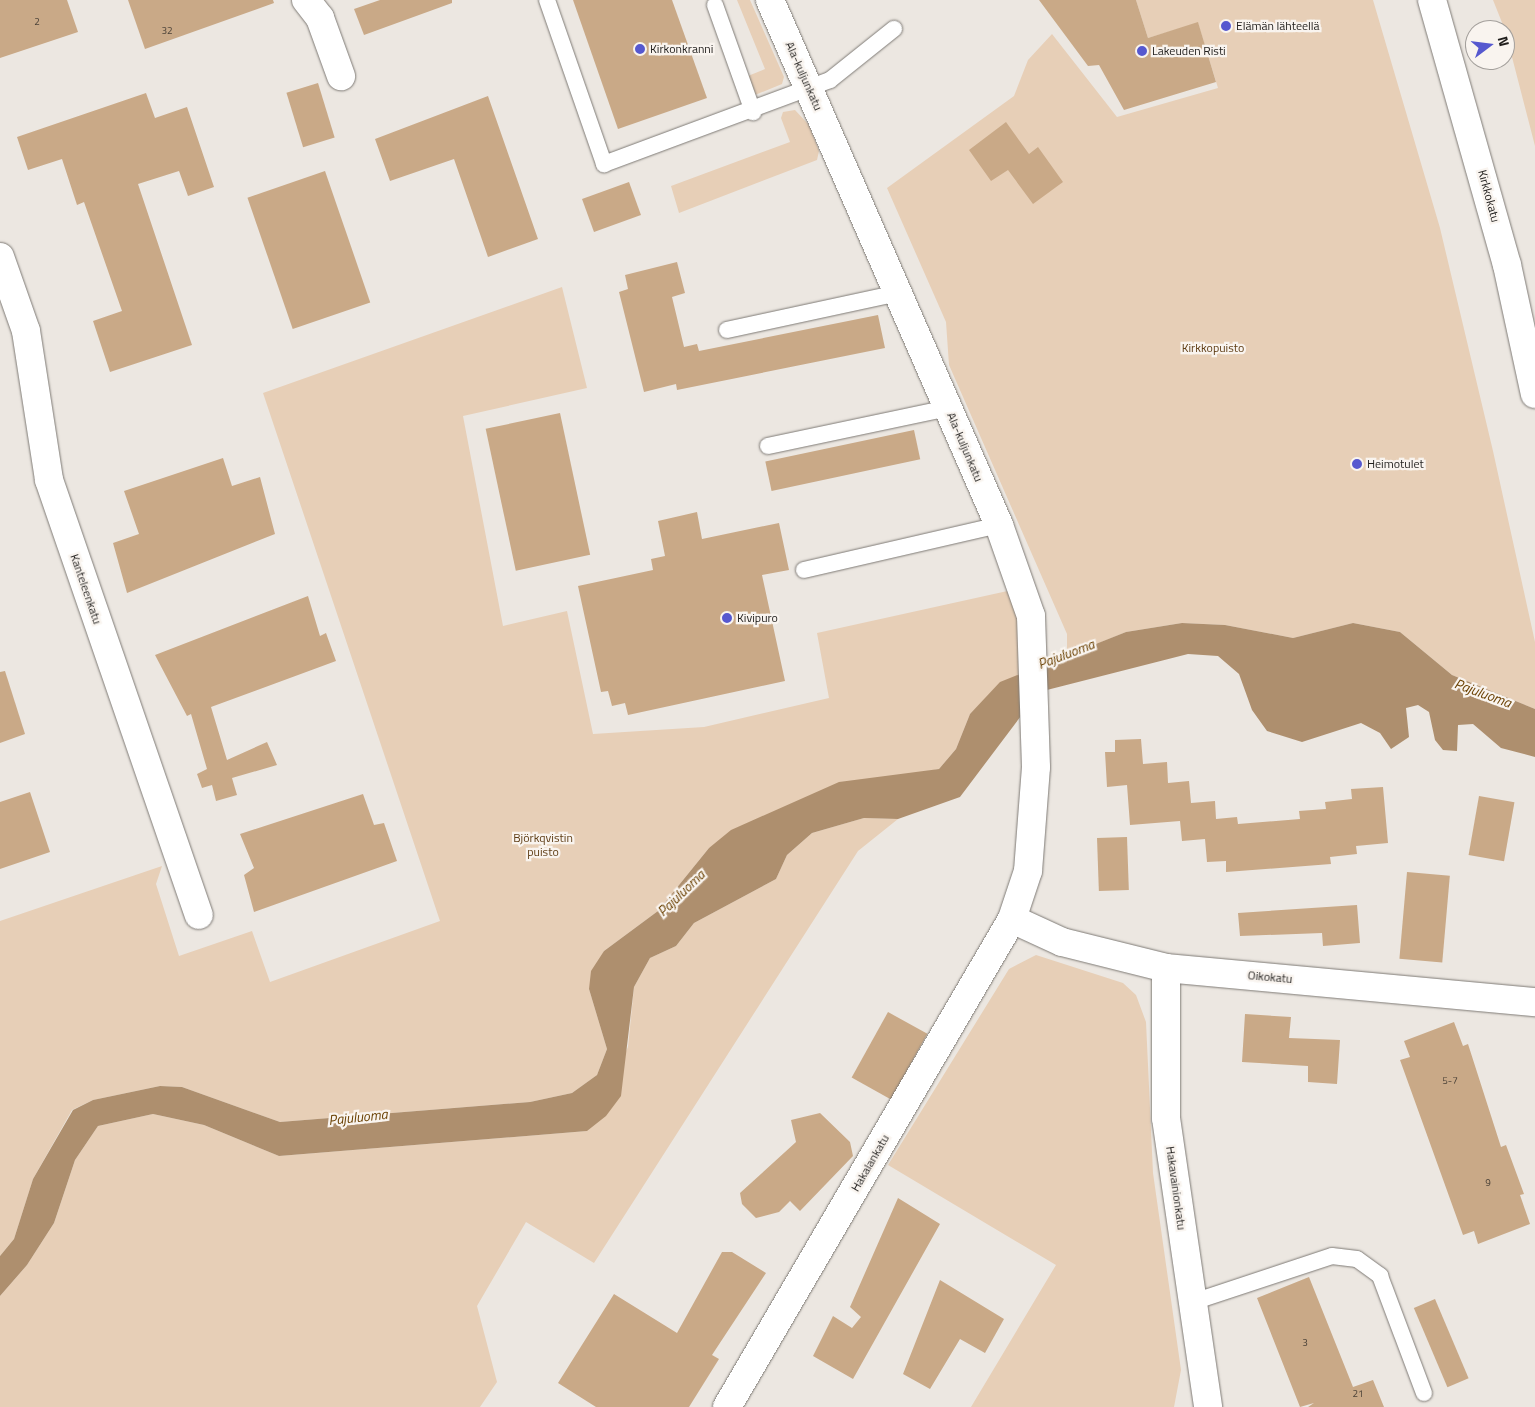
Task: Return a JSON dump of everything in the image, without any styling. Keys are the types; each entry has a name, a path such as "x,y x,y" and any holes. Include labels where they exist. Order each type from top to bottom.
{"street":[{"path":"306,0 320,18 341,76"},
{"name":"Ala-kuljunkatu","path":"770,0 999,525 1031,616 1036,701 1028,871 1012,919"},
{"name":"Kirkkokatu","path":"1432,0 1502,246 1535,394"},
{"name":"Kanteleenkatu","path":"0,257 26,331 49,480 199,915"},
{"name":"Oikokatu","path":"1012,919 1062,942 1166,968 1535,1002"},
{"name":"Hakalankatu","path":"727,1407 1012,919"},
{"name":"Hakavainionkatu","path":"1166,968 1166,1118 1208,1407"}],"lane":[{"path":"547,0 604,164 754,112 830,80 894,28"},
{"path":"715,5 754,112"},
{"path":"727,330 898,293"},
{"path":"768,446 948,408"},
{"path":"804,570 999,525"},
{"path":"1193,1302 1332,1256 1357,1259 1380,1276 1424,1393"}],"green space":[{"path":"737,0 750,0 784,77 782,84 755,95 743,78 765,69"},
{"name":"Kirkkopuisto","path":"1136,0 1373,0 1440,228 1493,451 1535,642 1535,709 1452,675 1400,632 1353,623 1293,638 1225,625 1182,623 1126,632 1067,656 1067,634 949,365 946,322 887,188 1014,96 1028,60 1052,34 1117,117 1218,88 1198,23 1148,38"},
{"path":"1493,0 1535,0 1535,146 1515,69 1515,20 1501,20"},
{"path":"795,110 809,125 819,151 817,160 679,213 671,186 790,142 781,118 783,112"},
{"name":"Björkqvistin puisto","path":"562,287 587,388 463,416 503,626 567,611 593,734 704,727 829,698 817,633 1012,590 1027,669 970,714 956,749 939,769 912,774 709,848 658,911 604,951 589,989 607,1049 597,1075 572,1093 530,1102 280,1122 182,1087 160,1086 93,1100 72,1110 33,1179 14,1239 0,1256 0,921 162,866 156,884 179,956 252,931 270,982 440,921 263,393"},
{"path":"864,818 898,819 858,851 594,1263 526,1222 477,1306 497,1382 480,1407 0,1407 0,1296 27,1265 54,1223 75,1160 98,1126 153,1114 204,1125 279,1156 587,1131 628,1047 634,987 650,958 676,946 694,923 776,879 787,855 812,833"},
{"path":"1036,955 1123,983 1136,995 1146,1022 1153,1173 1181,1370 1174,1407 971,1407 1056,1265 888,1165 1009,969"}],"water":[{"name":"Pajuluoma","path":"1182,623 1225,625 1293,638 1353,623 1400,632 1452,675 1535,709 1535,757 1501,748 1473,724 1458,725 1457,751 1443,750 1435,740 1429,712 1418,705 1406,708 1409,737 1391,749 1380,733 1361,723 1302,742 1267,731 1252,710 1239,674 1218,656 1188,654 1039,692 960,797 898,819 864,818 812,833 787,855 776,879 694,923 676,946 650,958 634,987 621,1096 606,1116 587,1131 279,1156 204,1125 153,1114 98,1126 75,1160 54,1223 27,1265 0,1296 0,1256 14,1239 33,1179 73,1110 93,1100 160,1086 182,1087 280,1122 530,1102 572,1093 597,1075 607,1049 589,989 591,971 604,951 658,911 709,848 731,830 839,782 939,769 956,749 970,714 1000,682 1126,632"}],"building":[{"path":"0,0 67,0 78,32 0,58"},
{"path":"128,0 273,0 274,3 145,49"},
{"path":"380,0 452,0 452,3 364,35 354,9"},
{"name":"Kirkonkranni","path":"573,0 672,0 707,98 618,129"},
{"name":"Lakeuden Risti","path":"1039,0 1136,0 1148,38 1198,22 1216,82 1124,110 1099,65 1088,66"},
{"path":"318,83 335,138 303,147 286,93"},
{"path":"146,93 155,118 187,107 214,187 188,196 179,171 138,184 192,345 110,372 93,321 122,311 84,202 77,205 62,159 28,170 17,137"},
{"path":"488,96 538,239 488,257 454,159 390,181 375,139"},
{"path":"1006,122 1029,154 1038,147 1063,182 1033,204 1008,170 991,181 969,150"},
{"path":"325,171 370,302 293,329 247,198"},
{"path":"629,182 641,215 594,232 582,199"},
{"path":"677,262 685,293 672,297 684,347 697,344 699,351 878,315 885,348 677,390 676,384 644,392 619,292 628,289 625,275"},
{"path":"560,413 590,555 516,571 486,429"},
{"path":"914,430 920,459 772,491 765,462"},
{"path":"223,458 232,486 260,477 275,534 127,593 113,543 139,534 124,491"},
{"name":"Kivipuro","path":"697,512 702,539 779,523 789,570 762,575 785,681 628,715 625,703 612,706 608,691 601,692 578,586 653,570 651,559 665,556 658,521"},
{"path":"308,596 320,636 326,633 336,661 211,707 227,760 267,742 277,765 232,778 237,795 216,801 212,785 202,788 197,774 207,769 191,714 187,716 155,655"},
{"path":"5,671 25,734 0,743 0,672"},
{"path":"1141,739 1143,764 1167,762 1168,783 1189,781 1191,803 1215,801 1216,819 1237,817 1238,824 1300,819 1299,811 1326,809 1325,802 1352,799 1351,789 1383,787 1388,843 1356,846 1357,854 1330,857 1331,864 1226,872 1226,861 1207,862 1205,839 1182,841 1180,821 1130,825 1127,785 1107,787 1105,752 1115,752 1115,740"},
{"path":"30,792 50,852 0,869 0,802"},
{"path":"363,794 374,825 384,823 397,861 254,912 244,875 254,868 240,834"},
{"path":"1479,796 1514,802 1504,861 1469,855"},
{"path":"1127,837 1129,890 1099,891 1097,838"},
{"path":"1407,872 1450,876 1442,962 1399,959"},
{"path":"1357,905 1360,943 1323,946 1322,933 1240,936 1238,913"},
{"path":"888,1012 927,1034 891,1099 852,1078"},
{"path":"1245,1014 1291,1017 1289,1038 1340,1040 1337,1084 1308,1082 1308,1066 1242,1062"},
{"path":"1454,1022 1463,1046 1468,1044 1501,1147 1506,1145 1524,1194 1520,1195 1530,1224 1478,1244 1474,1231 1463,1235 1400,1060 1410,1057 1404,1041"},
{"path":"820,1113 850,1142 853,1156 800,1211 790,1201 779,1212 756,1218 742,1204 740,1193 796,1142 791,1120"},
{"path":"898,1198 940,1224 853,1379 813,1356 833,1316 852,1328 861,1317 850,1307"},
{"path":"722,1252 732,1252 766,1273 712,1355 719,1359 689,1407 596,1407 558,1383 614,1294 677,1333"},
{"path":"1309,1277 1353,1387 1373,1380 1384,1407 1308,1407 1314,1403 1300,1407 1257,1298"},
{"path":"940,1280 1004,1319 985,1353 960,1339 930,1389 903,1374"},
{"path":"1435,1299 1469,1378 1447,1387 1414,1308"}],"place":[{"name":"Elämän lähteellä","path":"1226,26"},
{"name":"Kirkonkranni","path":"640,49"},
{"name":"Lakeuden Risti","path":"1142,51"},
{"name":"Heimotulet","path":"1357,464"},
{"name":"Kivipuro","path":"727,618"}]}
